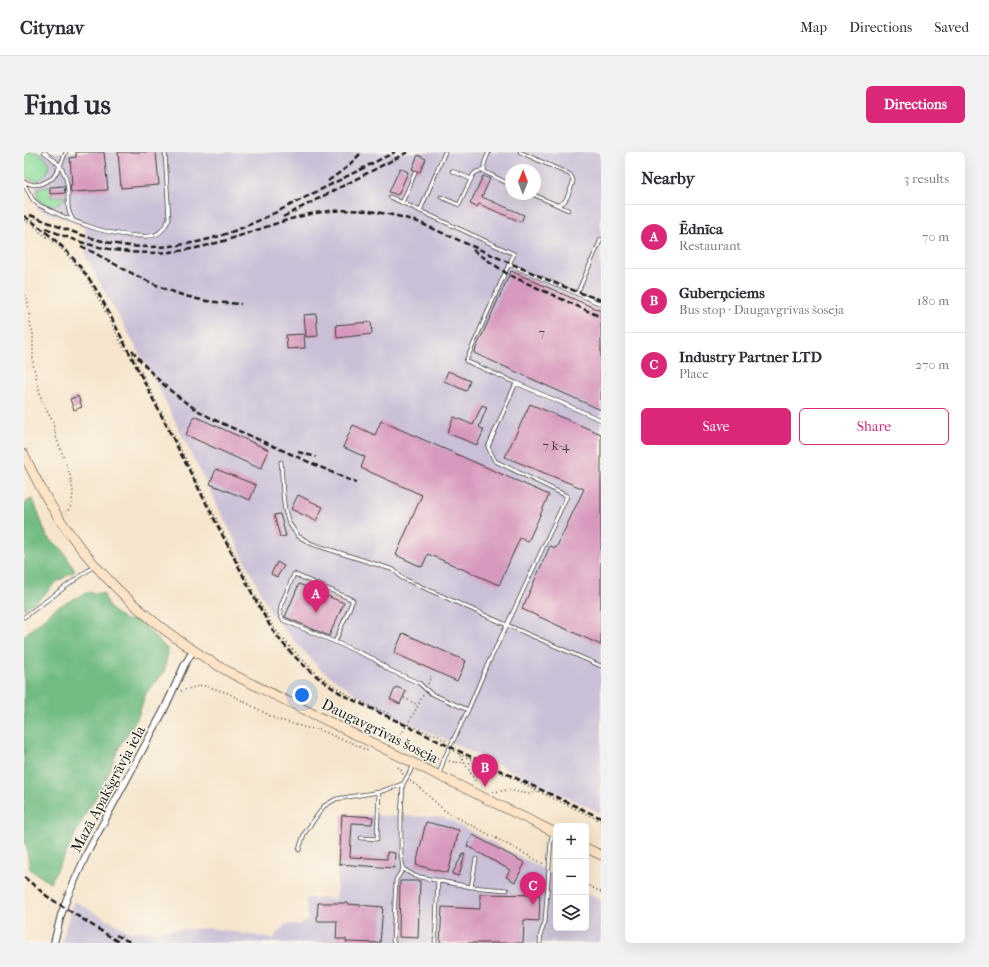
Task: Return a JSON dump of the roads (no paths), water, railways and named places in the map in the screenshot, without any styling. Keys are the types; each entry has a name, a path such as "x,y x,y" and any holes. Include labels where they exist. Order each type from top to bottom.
{"main road":[{"name":"Daugavgrīvas šoseja","path":"24,454 40,486 61,522 83,552 123,595 170,635 224,669 253,684 418,760 438,775 553,831"},
{"path":"589,849 601,855"}],"street":[{"name":"Mazā Apakšgrāvja iela","path":"54,943 65,903 87,854 164,710 193,650"}],"lane":[{"path":"44,152 62,168 67,180 68,206 70,215 74,220"},
{"path":"24,183 34,185 42,184 53,178 66,152"},
{"path":"24,183 34,200 39,205 85,225 129,236 155,236 165,227 169,219 165,152"},
{"path":"420,211 445,152"},
{"path":"489,152 484,163 484,170 487,174 505,182"},
{"path":"520,152 572,176 572,184 565,201 562,204 557,205"},
{"path":"441,197 459,205 471,179 476,172 484,170"},
{"path":"452,171 471,179"},
{"path":"402,203 415,173"},
{"path":"390,197 514,254 466,361 601,420"},
{"path":"541,198 568,210"},
{"path":"577,294 601,239"},
{"path":"509,264 601,304"},
{"path":"438,775 485,670 567,496 495,461 488,447 516,383"},
{"path":"281,462 283,494 286,510 289,523 298,536 312,544 394,570 402,578 601,666"},
{"path":"24,617 95,565"},
{"path":"335,642 353,600 294,574 281,605 280,614 283,620 374,659 389,670 419,683 430,693 468,710"},
{"path":"394,943 396,880 403,869 400,854 403,784 418,760"},
{"path":"299,850 304,834 324,806 336,799 379,792 403,784"},
{"path":"361,838 376,839 379,792"},
{"path":"540,943 541,933 545,922 551,840 553,836"},
{"path":"471,887 476,859"},
{"path":"403,869 415,876 471,887 507,890"},
{"path":"435,943 438,880"}],"railway":[{"path":"328,181 346,168 362,152"},
{"path":"30,215 75,233 110,243 138,247 185,244 216,237 254,223 395,152"},
{"path":"283,217 408,152"},
{"path":"46,228 64,236 101,247 120,251 158,253 209,245 298,217 328,211 358,210 388,214 418,222 557,284 601,300"},
{"path":"24,216 43,230 70,255 85,273 96,290 255,599 270,626 294,656 324,682 345,696 601,818"},
{"path":"81,246 158,286 174,292 207,301 241,304"},
{"path":"473,250 509,275 601,317"},
{"path":"132,350 161,382 194,408 219,422 356,483"},
{"path":"298,452 316,457"},
{"path":"24,877 48,897 120,943"},
{"path":"116,935 132,943"}],"place":[{"name":"Ēdnīca","path":"316,613"},
{"name":"Guberņciems","path":"485,787"},
{"name":"Industry Partner LTD","path":"533,905"}]}
